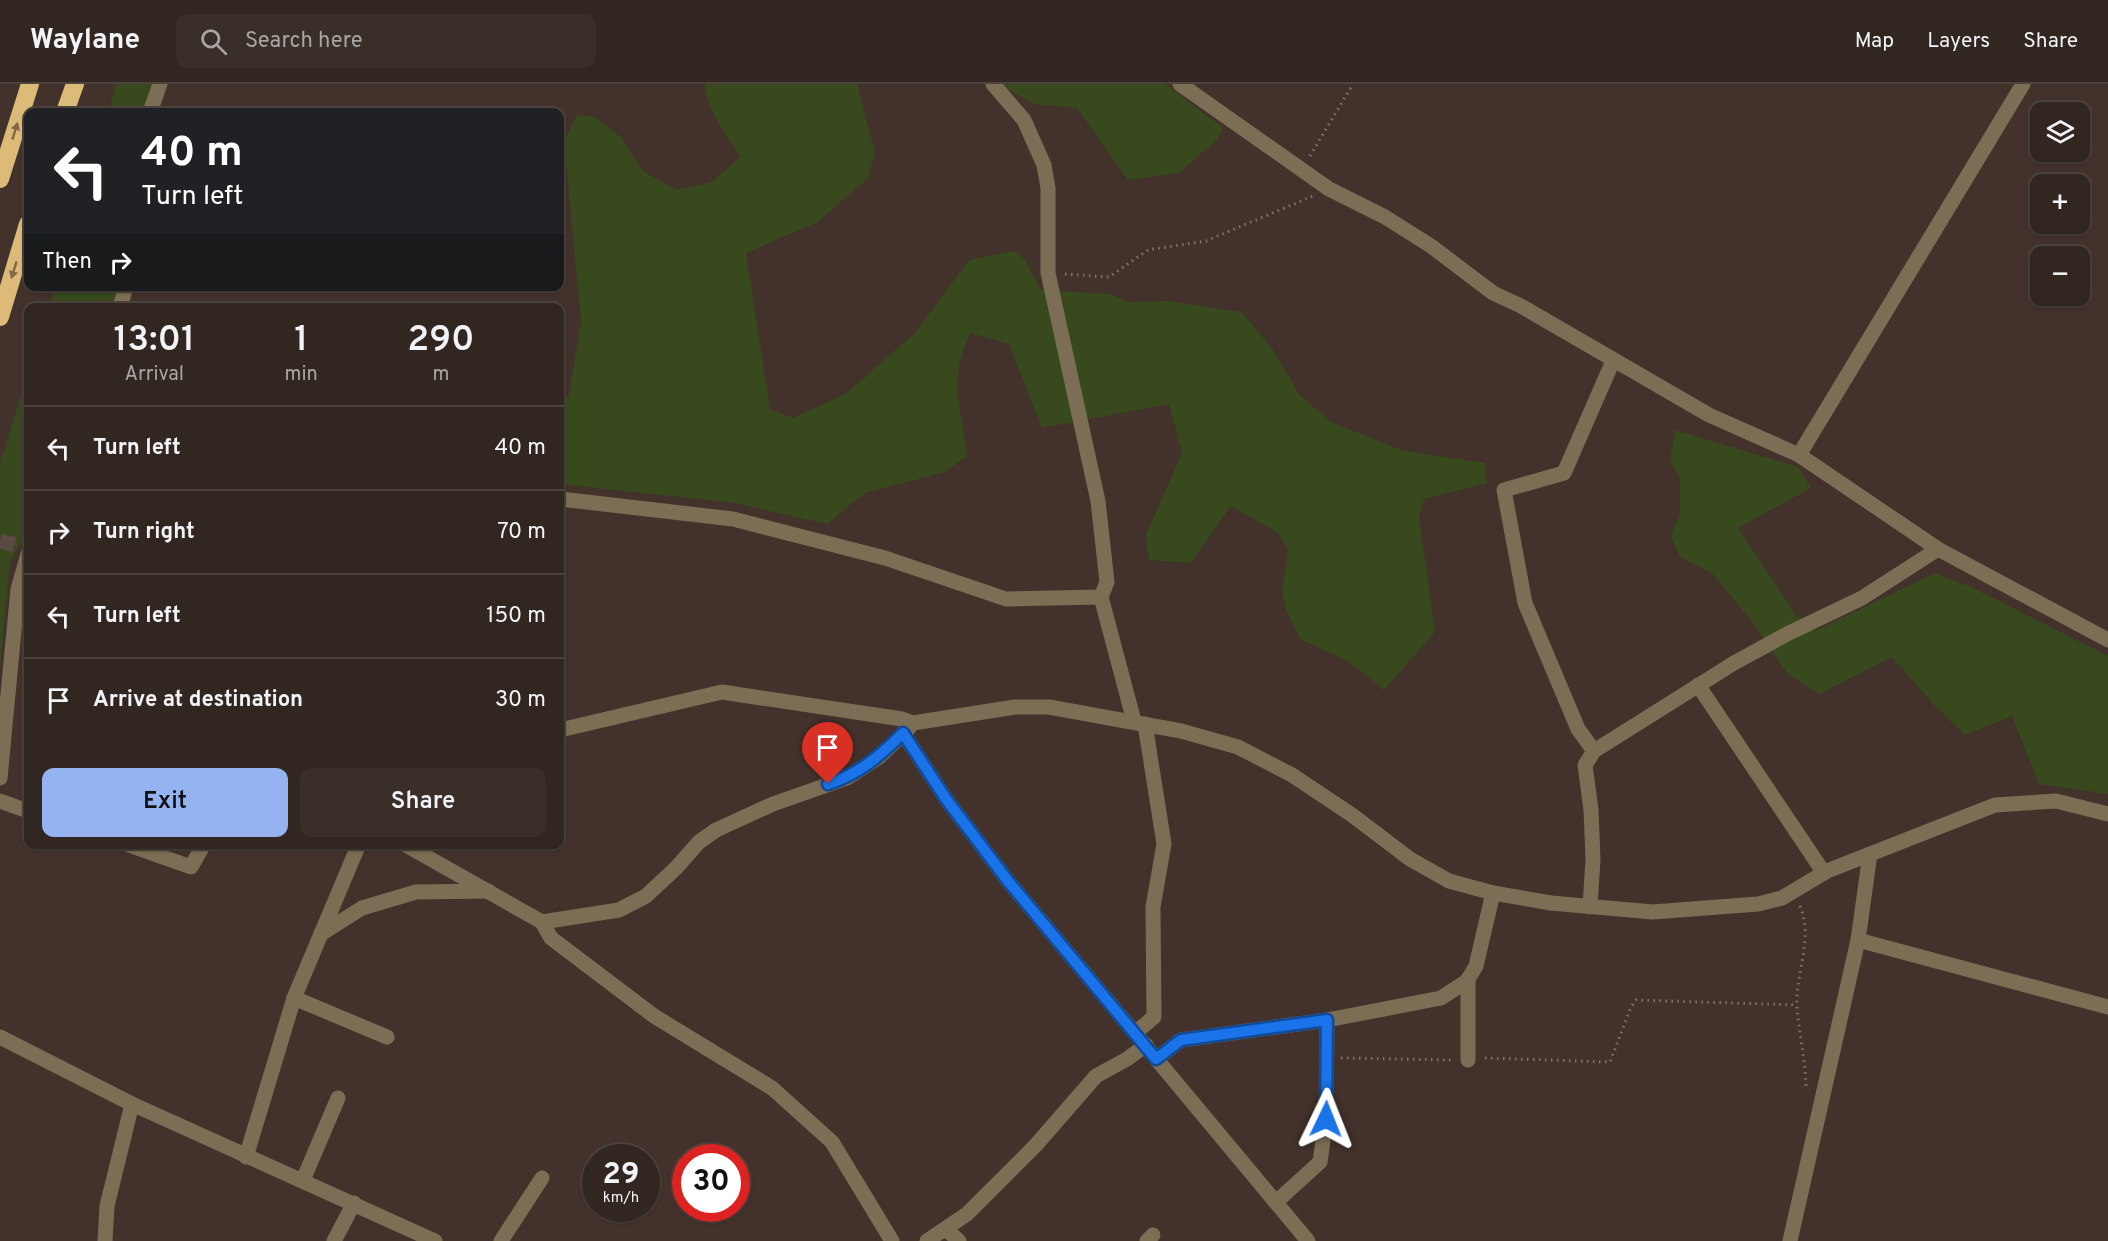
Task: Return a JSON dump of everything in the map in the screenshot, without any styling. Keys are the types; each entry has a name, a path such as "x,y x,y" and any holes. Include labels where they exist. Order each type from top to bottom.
{"highway":[{"path":"0,179 30,84"},
{"path":"66,108 75,84"},
{"path":"0,317 24,237"}],"street":[{"path":"151,108 160,84"},
{"path":"993,84 1024,120 1044,165 1048,188 1048,273 1098,501 1107,582 1101,597 1140,723 1164,844 1153,907 1154,1017 1136,1033"},
{"path":"1180,84 1329,189 1385,217 1431,246 1493,293 1521,306 1709,415 1799,455 1938,549 2108,640"},
{"path":"1799,455 2022,84"},
{"path":"1594,751 1578,729 1525,603 1504,490 1564,473 1613,361"},
{"path":"564,499 733,519 885,558 1006,599 1101,597"},
{"path":"1590,907 1593,859 1592,810 1585,765 1594,751 1698,685 1787,634 1862,598 1938,549"},
{"path":"0,778 18,588 24,568"},
{"path":"1698,685 1824,873"},
{"path":"564,729 722,692 902,720 946,799 1002,872 1308,1241"},
{"path":"542,922 619,910 637,901 646,896 676,868 699,842 716,830 772,804 847,778 879,757 908,728 1015,707 1049,707 1140,723 1181,731 1238,747 1292,775 1352,815 1410,858 1449,881 1493,893 1590,907 1653,912 1758,904 1782,898 1824,873 1995,805 2056,801 2108,814"},
{"path":"0,801 24,810"},
{"path":"140,849 191,867 201,849"},
{"path":"246,1157 294,998 357,849"},
{"path":"413,849 542,922 551,938 654,1016 772,1088 832,1142 892,1241"},
{"path":"1790,1241 1858,940 1870,854"},
{"path":"321,934 362,908 416,892 489,891"},
{"path":"1156,1059 1181,1040 1327,1020 1441,998 1468,979 1476,966 1493,893"},
{"path":"1858,940 2108,1007"},
{"path":"1468,979 1468,1060"},
{"path":"294,998 387,1037"},
{"path":"1276,1202 1320,1162 1326,1119 1327,1020"},
{"path":"0,1037 132,1104 246,1157 354,1203 430,1240"},
{"path":"927,1241 967,1214 1036,1145 1096,1076 1146,1046"},
{"path":"303,1180 338,1098"},
{"path":"105,1241 107,1206 132,1104"},
{"path":"501,1241 542,1178"},
{"path":"334,1241 354,1203"},
{"path":"946,1229 960,1241"}],"path":[{"path":"1302,171 1353,84"},
{"path":"1048,273 1109,277 1148,250 1206,241 1329,189"},
{"path":"1794,891 1804,916 1805,947 1797,1005 1806,1060 1806,1095"},
{"path":"1327,1057 1610,1062 1631,1007 1636,1000 1797,1005"}],"green space":[{"path":"116,84 153,84 144,108 109,108"},
{"path":"705,84 857,84 875,152 868,178 818,222 746,253 770,409 793,418 847,393 915,333 969,260 1014,251 1025,260 1041,290 1109,294 1129,302 1168,301 1241,312 1272,348 1299,394 1331,422 1404,451 1485,463 1487,483 1424,499 1419,517 1435,632 1384,690 1348,661 1300,639 1286,609 1282,590 1288,551 1278,533 1231,506 1191,563 1149,560 1146,535 1182,453 1169,404 1042,428 1009,344 971,333 964,349 958,379 967,456 945,472 865,493 827,524 735,503 564,484 564,399 569,395 581,321 564,139 578,115 593,116 621,137 643,171 677,190 712,182 740,157 713,113"},
{"path":"999,84 1165,84 1223,128 1217,140 1179,173 1128,180 1077,108 1034,104"},
{"path":"54,291 118,291 114,303 50,303"},
{"path":"24,385 24,536 10,562 0,665 0,464"},
{"path":"1675,430 1798,467 1811,488 1738,528 1796,615 1815,631 1935,573 1971,587 2108,656 2108,794 2039,784 2012,716 1965,735 1935,706 1892,657 1819,694 1788,674 1753,623 1712,573 1680,557 1671,537 1680,513 1680,479 1670,461"}],"tunnel":[{"path":"0,541 24,547"}],"route":[{"path":"828,784 847,778 863,769 903,733 946,799 1008,881 1156,1059 1181,1040 1327,1020 1326,1119"}]}
